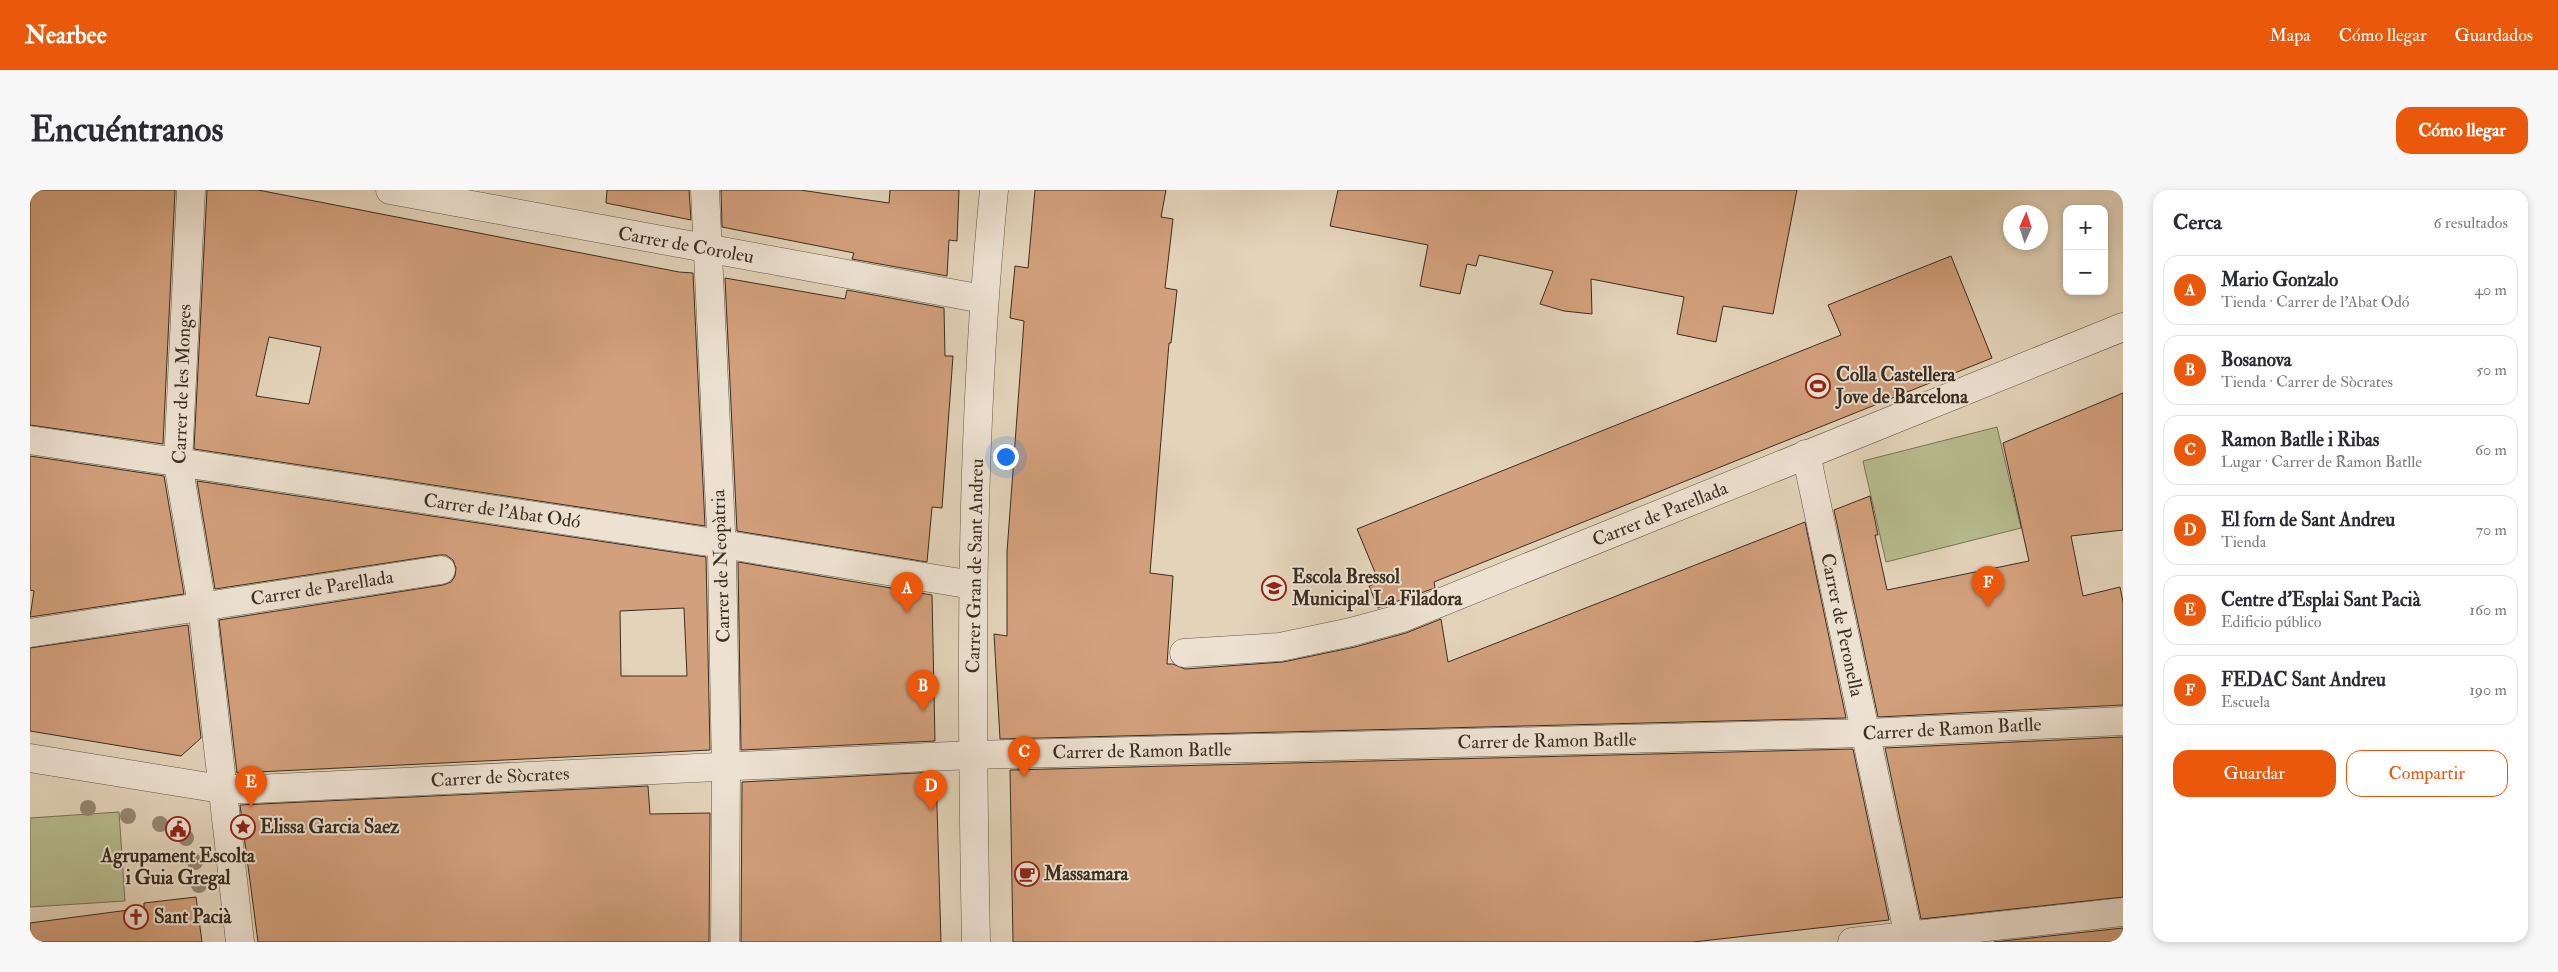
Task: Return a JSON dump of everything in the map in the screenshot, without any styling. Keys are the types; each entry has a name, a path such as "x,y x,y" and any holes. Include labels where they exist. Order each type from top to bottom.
{"street":[{"name":"Carrer de les Monges","path":"191,190 178,463 202,606 221,789 240,942"},
{"name":"Carrer de Coroleu","path":"390,190 708,250 983,298"},
{"name":"Carrer de Neopàtria","path":"705,190 722,544 726,765 725,942"},
{"name":"Carrer Gran de Sant Andreu","path":"976,942 972,755 973,585 983,298 994,190"},
{"name":"Carrer de Parellada","path":"1184,653 1280,647 1351,632 1402,618 1446,602 2123,326"},
{"name":"Carrer de l'Abat Odó","path":"30,440 722,544 973,585"},
{"name":"Carrer de Peronella","path":"1806,454 1909,939"},
{"name":"Carrer de Parellada","path":"202,606 441,570"},
{"path":"30,633 202,606"},
{"name":"Carrer de Ramon Batlle","path":"972,755 1866,733 2123,721"},
{"name":"Carrer de Sòcrates","path":"30,758 221,789 972,755"},
{"path":"1852,942 1909,939 2123,912"}],"green space":[{"path":"1997,427 2021,528 1886,562 1863,461"},
{"path":"119,812 125,901 30,907 30,818"}],"building":[{"path":"30,190 175,190 163,444 30,425"},
{"path":"207,190 258,190 679,272 693,273 705,526 194,449","holes":["269,337 321,347 309,404 256,396"]},
{"path":"607,190 689,190 691,220 606,203"},
{"path":"721,190 800,190 889,203 890,190 959,190 957,241 949,240 947,276 852,259 854,253 722,227"},
{"path":"1035,190 1166,190 1161,217 1173,219 1165,288 1177,290 1171,343 1169,343 1150,573 1173,576 1167,664 1173,664 1185,669 1283,662 1355,647 1406,633 1441,619 1448,662 1805,522 1846,718 1000,739 994,634 1007,636 1007,552 1024,321 1010,318 1015,266 1028,268"},
{"path":"1338,190 1797,190 1773,314 1723,306 1716,342 1677,334 1684,297 1591,279 1592,314 1564,311 1540,304 1553,271 1479,255 1476,266 1467,264 1460,294 1420,286 1428,245 1330,226"},
{"path":"1951,256 1992,358 1434,582 1435,588 1378,608 1369,586 1379,582 1357,529 1841,335 1828,305"},
{"path":"725,278 845,299 847,290 944,308 945,356 953,356 942,508 932,507 927,562 737,531"},
{"path":"2123,393 2123,530 2071,536 2083,596 2120,587 2123,602 2123,705 1878,717 1834,510 1870,496 1878,535 1875,535 1887,590 2029,561 2003,443"},
{"path":"30,456 164,476 184,594 30,617 34,591 30,590"},
{"path":"197,481 706,557 710,750 237,773 219,620 443,585 451,582 455,576 456,568 453,560 446,555 439,555 215,589","holes":["684,608 687,676 621,676 620,611"]},
{"path":"738,562 932,595 935,741 741,750"},
{"path":"188,625 201,738 181,756 30,731 30,648"},
{"path":"2123,737 2123,897 1921,919 1885,748"},
{"path":"1853,749 1889,920 1693,942 1013,942 1010,770"},
{"path":"936,772 941,942 741,942 742,782"},
{"path":"648,786 650,814 710,813 709,942 258,942 240,805"},
{"name":"Sant Pacià","path":"196,897 202,942 30,942 30,923 144,908 144,903"},
{"path":"2123,928 2123,942 1994,942"}],"place":[{"name":"Colla Castellera Jove de Barcelona","path":"1818,386"},
{"name":"Escola Bressol Municipal La Filadora","path":"1274,588"},
{"name":"FEDAC Sant Andreu","path":"1988,607"},
{"name":"Mario Gonzalo","path":"907,613"},
{"name":"Bosanova","path":"923,711"},
{"name":"Ramon Batlle i Ribas","path":"1024,777"},
{"name":"Centre d'Esplai Sant Pacià","path":"251,807"},
{"name":"El forn de Sant Andreu","path":"931,811"},
{"name":"Elissa Garcia Saez","path":"243,827"},
{"name":"Agrupament Escolta i Guia Gregal","path":"178,829"},
{"name":"Massamara","path":"1027,874"},
{"name":"Sant Pacià","path":"136,917"}]}
